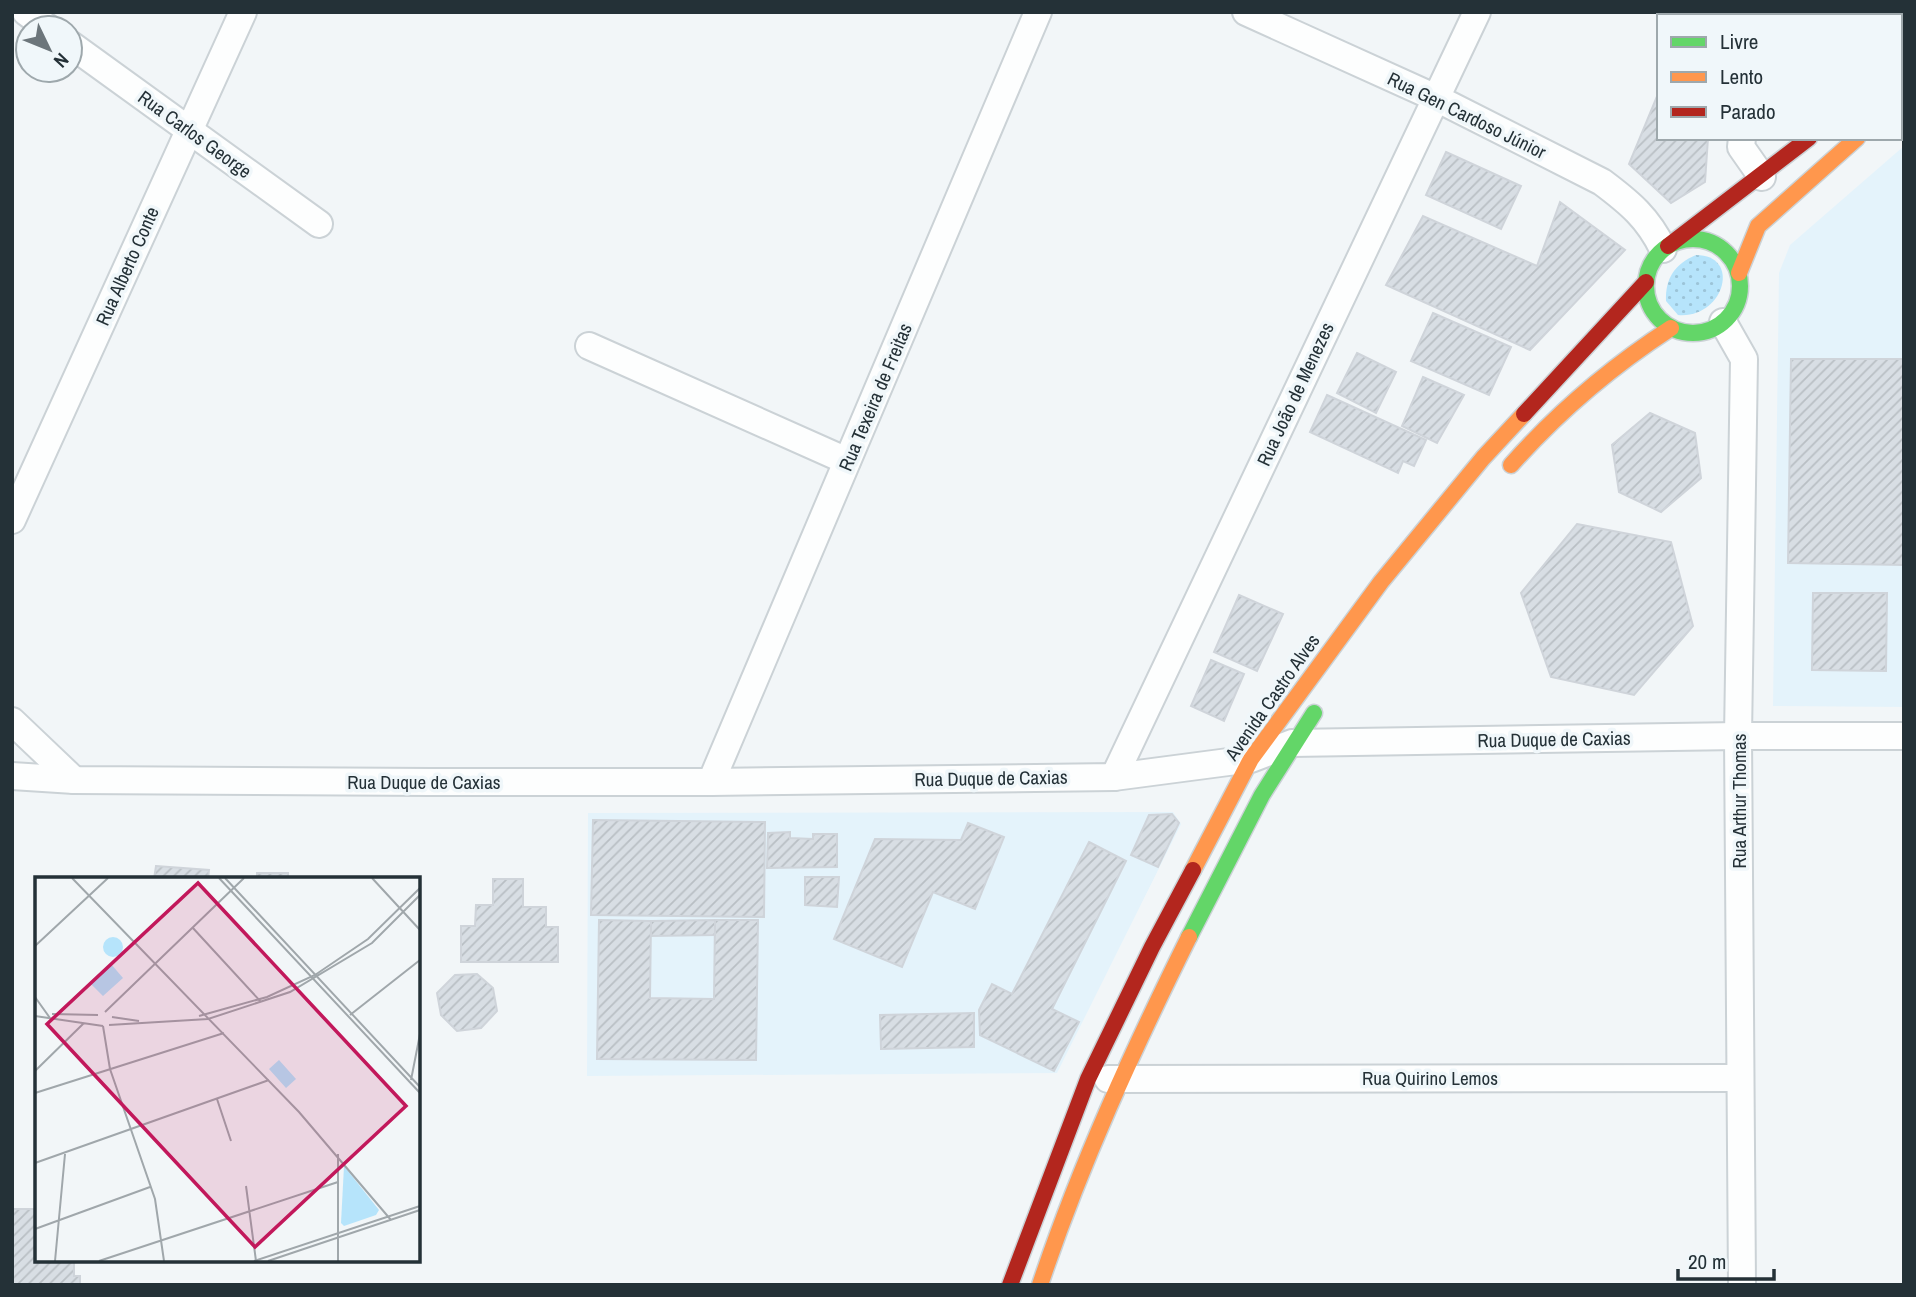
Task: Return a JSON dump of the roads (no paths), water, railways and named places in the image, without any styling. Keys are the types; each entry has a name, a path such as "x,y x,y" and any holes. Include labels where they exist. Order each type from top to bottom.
{"main road":[{"path":"1807,140 1762,177 1663,249 1652,264 1646,282 1648,300 1657,316 1671,328 1688,333 1707,331 1723,322 1735,309 1740,292 1739,273 1758,226 1855,140"},
{"path":"1663,249 1680,241 1699,239 1716,245 1730,257 1739,273"},
{"name":"Avenida Castro Alves","path":"1010,1285 1088,1079 1152,947 1251,759 1381,582 1434,527 1492,448 1646,282"},
{"path":"1498,480 1576,396 1612,367 1671,328"},
{"path":"1040,1285 1099,1128 1121,1078 1241,831 1292,743 1323,702"}],"street":[{"name":"Rua Alberto Conte","path":"12,520 243,12"},
{"name":"Rua Texeira de Freitas","path":"711,782 1038,12"},
{"name":"Rua Gen Cardoso Júnior","path":"1245,12 1436,98 1602,182 1619,194 1652,226 1663,249"},
{"name":"Rua João de Menezes","path":"1114,777 1477,12"},
{"name":"Rua Carlos George","path":"84,54 319,224"},
{"path":"1742,140 1741,147 1762,177"},
{"name":"Rua Arthur Thomas","path":"1723,322 1744,359 1738,736 1742,1285"},
{"path":"589,346 847,461"},
{"path":"12,721 74,780"},
{"name":"Rua Duque de Caxias","path":"12,776 74,780 711,782 1114,777 1251,759 1292,743 1904,736"},
{"name":"Rua Quirino Lemos","path":"1088,1079 1740,1079"}]}
